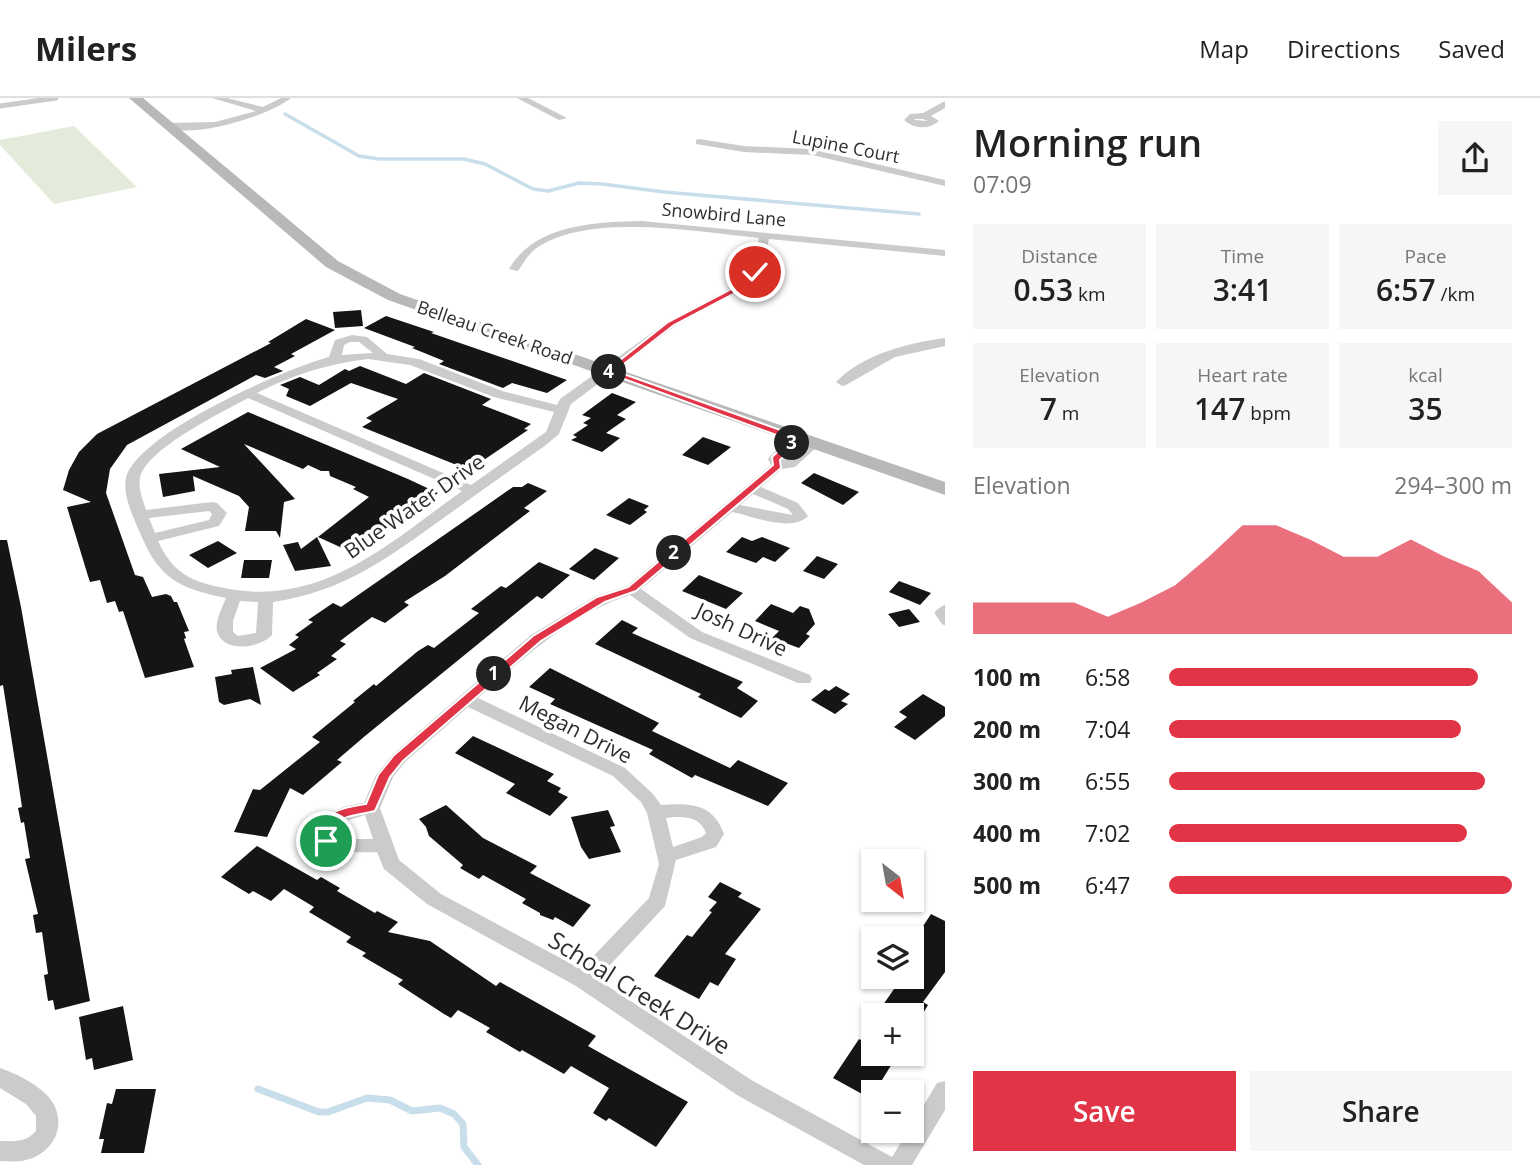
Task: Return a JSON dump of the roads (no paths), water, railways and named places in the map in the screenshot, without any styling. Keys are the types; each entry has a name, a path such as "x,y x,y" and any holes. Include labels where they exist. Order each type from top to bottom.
{"main road":[{"name":"Belleau Creek Road","path":"135,98 292,233 353,276 431,311 945,489"}],"street":[{"path":"216,98 264,110"},
{"path":"169,126 206,127 241,120 287,98"},
{"path":"522,98 562,118"},
{"path":"925,116 945,104"},
{"path":"184,139 206,127"},
{"name":"Lupine Court","path":"699,142 729,147 812,152 945,183"},
{"name":"Snowbird Lane","path":"514,270 522,254 537,243 588,229 644,225 945,253"},
{"name":"Blue Water Drive","path":"560,410 499,394 422,365 382,356 335,357 288,373 156,447 132,474 132,487 162,563 177,576 199,587 234,596 298,595 352,575 552,434 565,402 671,324 751,279 760,258 765,235"},
{"name":"Blue Water Drive","path":"335,357 339,343 357,338 365,339 382,356"},
{"path":"842,382 867,363 887,354 905,348 945,342"},
{"path":"249,394 472,491"},
{"path":"382,845 339,845 326,841 321,833 328,820 348,811 371,808 384,775 399,758 537,638 601,599 632,589 778,466 790,464 805,442"},
{"path":"729,507 785,519 794,520 801,516 793,506 751,488"},
{"path":"142,515 212,506 220,513 214,523 151,538"},
{"name":"Josh Drive","path":"632,589 696,635 804,679"},
{"path":"234,596 225,626 227,634 241,644 252,643 264,635 266,597"},
{"name":"Megan Drive","path":"465,699 619,772 647,798 656,812 668,856 658,901 583,980"},
{"name":"Schoal Creek Drive","path":"371,808 391,864 434,899 583,980 745,1088 885,1165"},
{"path":"656,812 681,810 706,815 713,822 716,834 709,842 668,856"},
{"path":"0,1065 0,1071"},
{"path":"0,1077 38,1101 49,1116 43,1141 23,1151 0,1151"},
{"path":"900,1165 945,1090"}],"lane":[{"path":"0,106 56,98"},
{"path":"945,609 939,613 945,621"}],"waterway":[{"path":"285,114 359,156 379,159 464,159 485,164 533,189 548,191 579,183 602,184 664,192 919,214"},
{"path":"258,1089 319,1112 328,1112 367,1098 390,1100 412,1111 440,1108 454,1114 463,1124 464,1147 478,1165"}]}
